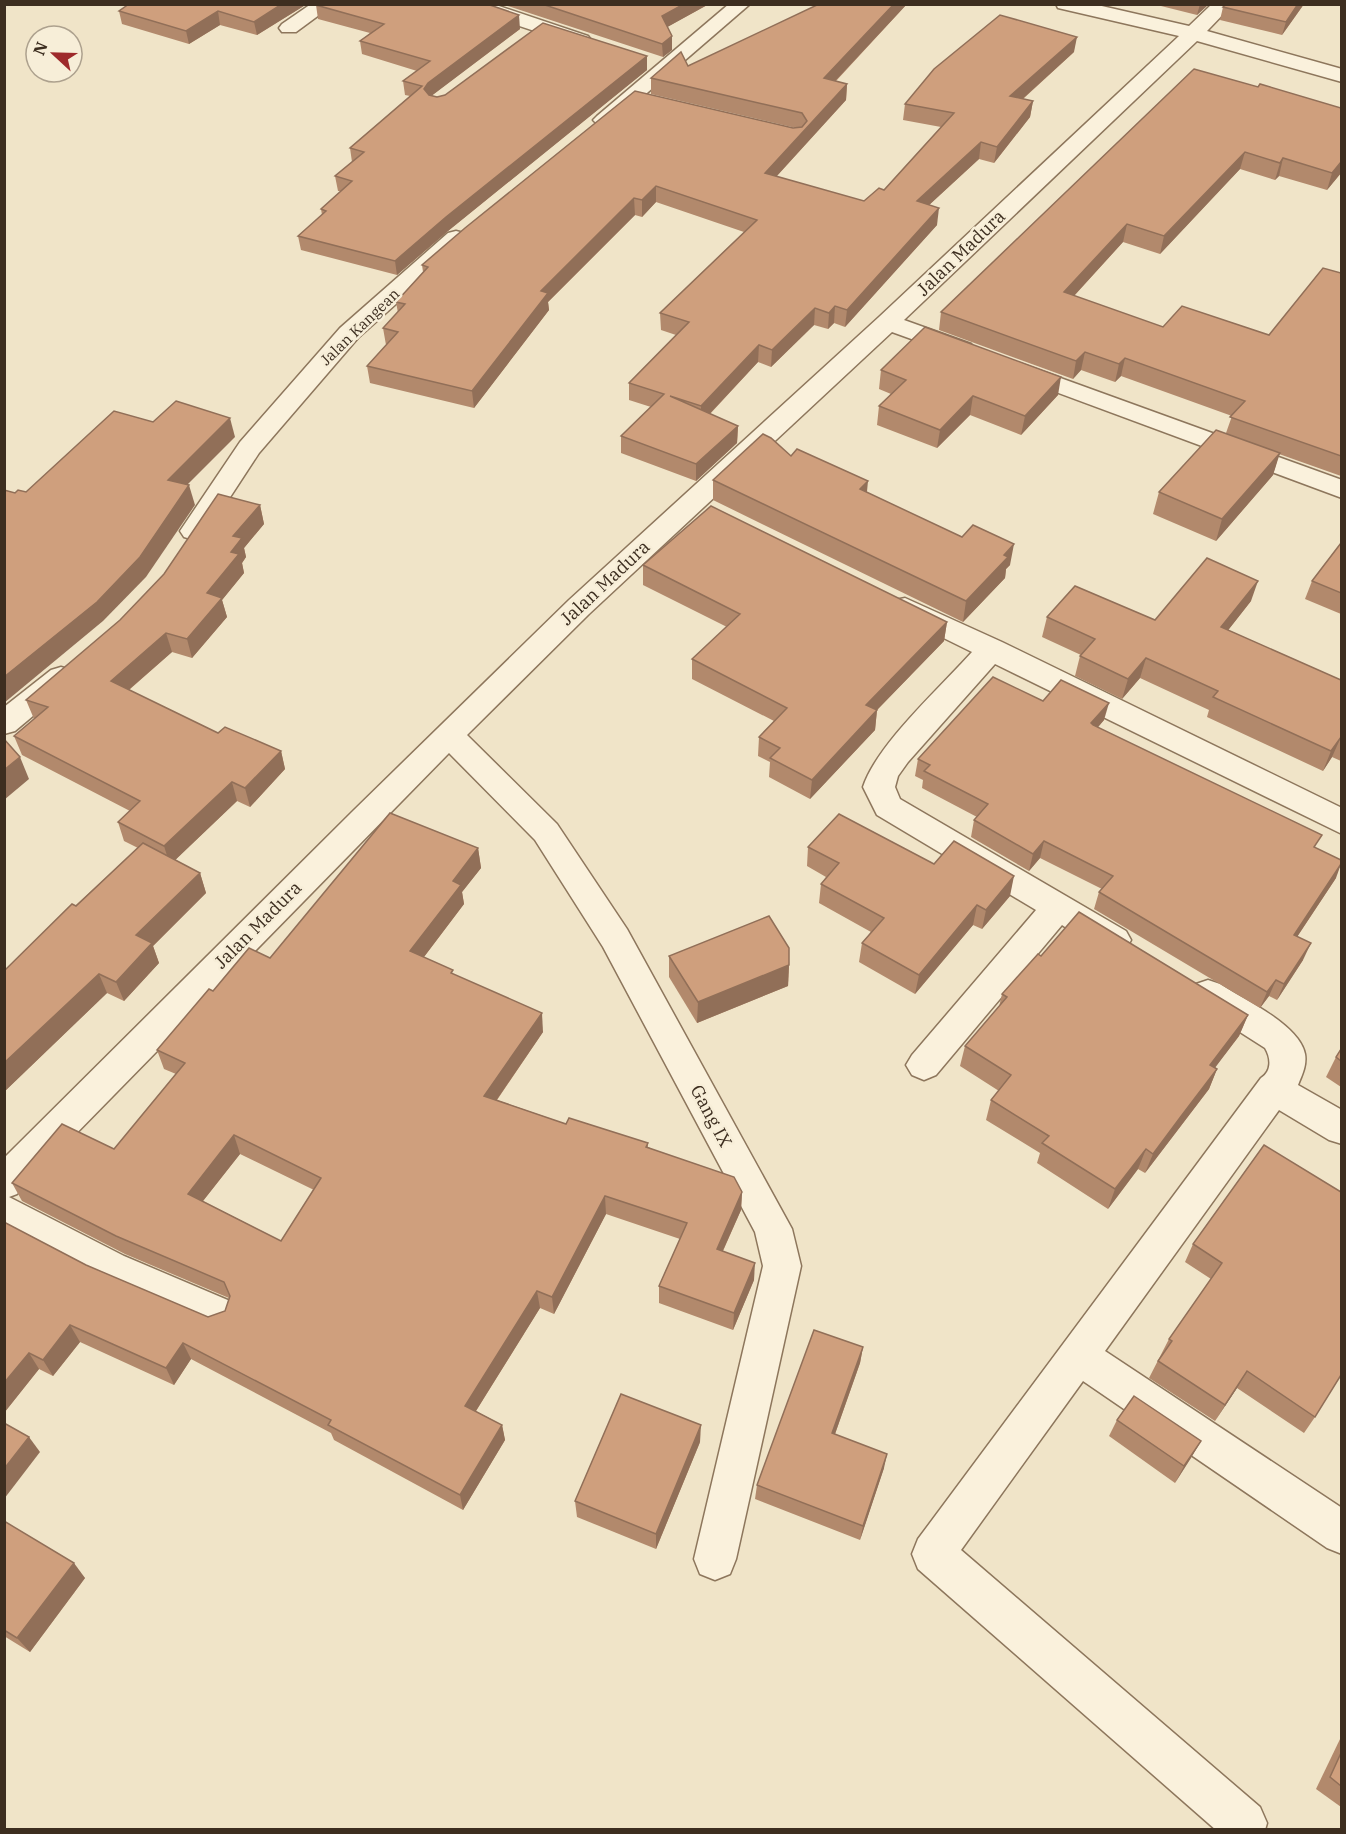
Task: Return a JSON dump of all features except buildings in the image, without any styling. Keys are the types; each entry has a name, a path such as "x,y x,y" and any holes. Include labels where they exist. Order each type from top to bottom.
{"street":[{"path":"289,27 325,4"},
{"path":"472,4 604,48"},
{"path":"585,135 642,101 657,64 741,4"},
{"path":"1065,4 1191,33 1341,76"},
{"name":"Jalan Madura","path":"4,1183 214,969 579,607 701,508 888,322 1224,4"},
{"path":"521,41 539,27"},
{"name":"Jalan Kangean","path":"184,546 249,448 349,333 475,224"},
{"path":"888,322 1341,489"},
{"path":"884,597 1341,822"},
{"path":"992,649 897,754 883,774 879,787 888,807 1057,908 1136,952"},
{"path":"4,723 81,660"},
{"name":"Gang IX","path":"449,735 546,832 553,842 615,938 773,1230 782,1266 715,1558"},
{"path":"924,1065 1057,908"},
{"path":"1185,980 1277,1038 1287,1053 1287,1069 1280,1085 1274,1089 933,1554 1244,1823"},
{"path":"1274,1089 1341,1129"},
{"path":"4,1212 110,1268 216,1314"},
{"path":"1078,1355 1341,1533"}]}
